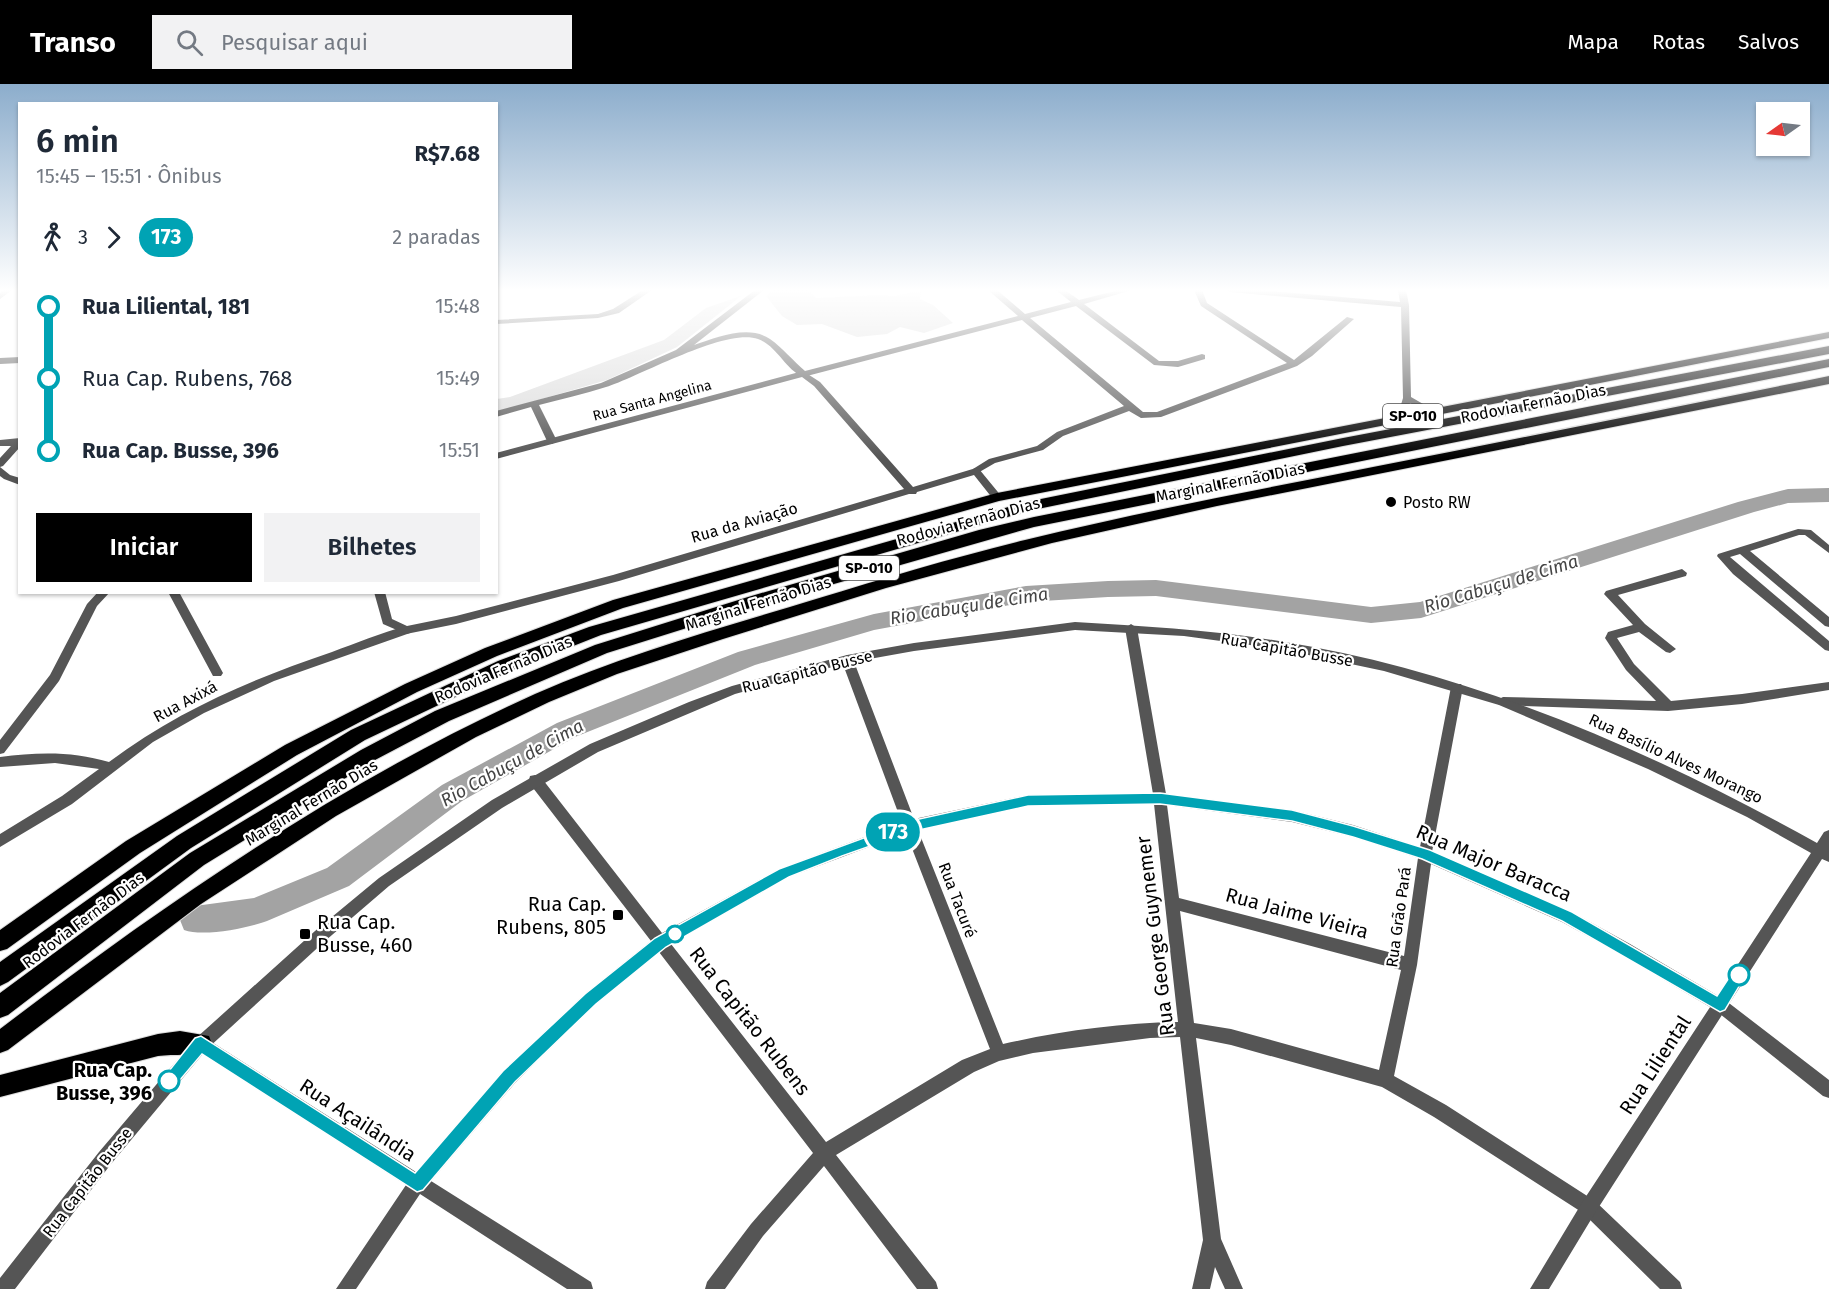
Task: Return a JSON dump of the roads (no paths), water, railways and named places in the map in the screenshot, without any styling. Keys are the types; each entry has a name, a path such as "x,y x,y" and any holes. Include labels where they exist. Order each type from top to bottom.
{"highway":[{"name":"Marginal Fernão Dias","path":"0,942 133,848 291,750 411,688 583,615 997,497 1771,346"},
{"name":"Rodovia Fernão Dias","path":"0,975 184,842 358,735 504,666 595,631 1026,507 1343,442 1829,350"},
{"name":"Rodovia Fernão Dias","path":"0,1007 197,859 368,755 442,716 601,649 754,601 1025,525 1829,363"},
{"name":"Marginal Fernão Dias","path":"0,1042 126,946 321,814 458,739 542,699 620,667 711,636 870,588 1051,538 1191,507 1829,380"},
{"path":"0,1086 158,1045 180,1042 201,1044"}],"street":[{"path":"679,352 687,346"},
{"path":"498,413 604,385 679,352 704,346"},
{"path":"772,346 817,384 912,492"},
{"name":"Rua Santa Angelina","path":"498,455 908,346"},
{"path":"1058,346 1141,415 1158,415 1294,364 1318,346"},
{"path":"1135,346 1157,363 1178,364 1202,357"},
{"path":"1267,346 1294,364"},
{"path":"1402,418 1407,398 1406,346"},
{"path":"0,361 17,358"},
{"path":"1407,398 1432,412"},
{"path":"534,404 552,441"},
{"name":"Rua da Aviação","path":"406,630 456,620 615,578 739,540 912,492 976,471 992,461 1040,447 1059,434 1133,409"},
{"path":"0,443 18,442"},
{"path":"0,464 18,443"},
{"path":"0,470 7,477 18,481"},
{"path":"976,471 997,497"},
{"path":"1829,550 1807,532 1798,532 1722,556 1829,646"},
{"path":"1742,550 1829,623"},
{"path":"1671,649 1641,627 1611,592 1682,573"},
{"path":"0,749 55,678 93,604 103,594"},
{"path":"174,594 217,673"},
{"path":"380,594 387,621 406,630"},
{"name":"Rua Capitão Busse","path":"3,1289 105,1158 201,1044 320,936 384,882 455,831 535,780 594,748 732,690 848,659 914,647 1075,626 1184,632 1280,645 1384,667 1503,702 1668,706 1742,699 1829,686"},
{"path":"1641,627 1612,635 1611,638 1630,667 1668,706"},
{"name":"Rua George Guynemer","path":"1131,628 1160,799 1212,1240"},
{"name":"Rua Axixá","path":"0,841 68,800 110,767 174,723 235,693 406,630"},
{"name":"Rua Tacuré","path":"848,659 910,826 999,1053"},
{"name":"Rua Grão Pará","path":"1385,1080 1410,965 1425,855 1457,687"},
{"name":"Rua Basílio Alves Morango","path":"1503,702 1653,765 1826,847"},
{"path":"0,762 40,757 86,760 110,767"},
{"name":"Rua Capitão Rubens","path":"535,780 929,1289"},
{"name":"Rua Major Baracca","path":"345,1289 417,1184 509,1077 590,999 660,942 784,873 910,826 1028,800 1160,799 1292,816 1353,831 1425,855 1567,917 1720,1005 1829,1090"},
{"name":"Rua Liliental","path":"1539,1289 1589,1207 1720,1005 1826,847"},
{"name":"Rua Jaime Vieira","path":"1173,903 1410,965"},
{"path":"714,1289 757,1230 824,1153 968,1066 999,1053 1045,1043 1150,1030 1188,1029 1231,1037 1385,1080 1440,1111 1589,1207 1673,1289"},
{"name":"Rua Açailândia","path":"201,1044 584,1289"},
{"path":"1201,1289 1212,1240"},
{"path":"1212,1240 1234,1289"}],"waterway":[{"name":"Rio Cabuçu de Cima","path":"195,920 256,911 338,877 452,793 566,730 747,658 874,622 1026,594 1108,589 1156,588 1371,615 1421,610 1746,507 1788,496 1829,495"}],"place":[{"name":"Posto RW","path":"1391,502"},
{"name":"Rua Cap. Rubens, 805","path":"618,915"},
{"name":"Rua Cap. Busse, 460","path":"305,934"},
{"name":"Rua Cap. Busse, 396","path":"169,1081"}]}
